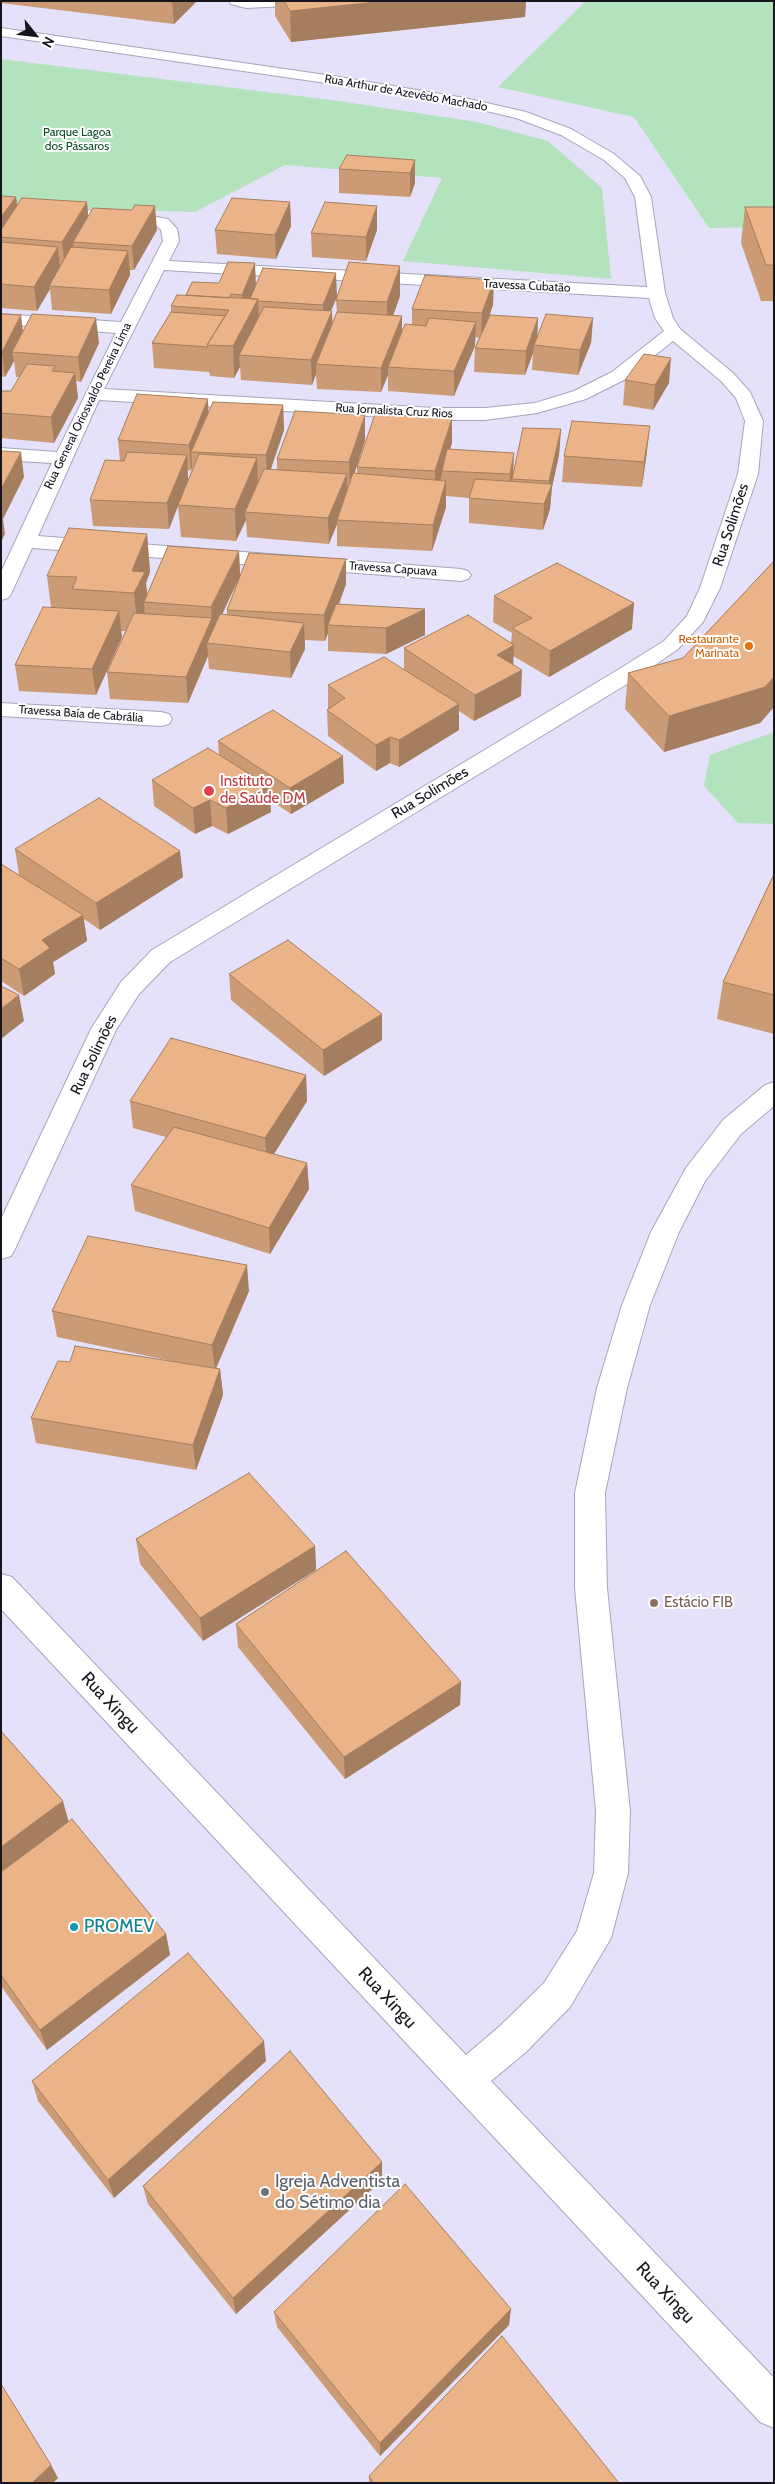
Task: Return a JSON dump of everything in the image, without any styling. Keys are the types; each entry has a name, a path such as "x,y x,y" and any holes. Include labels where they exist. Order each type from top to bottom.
{"street":[{"path":"236,1 246,4 307,1"},
{"name":"Rua Arthur de Azevêdo Machado","path":"1,32 333,80 465,102 522,115 566,132 609,157 632,176 643,197 656,293 664,318 673,332"},
{"name":"Rua General Oriosvaldo Pereira Lima","path":"1,209 140,218 162,222 169,230 171,241 125,328 62,458 1,594"},
{"name":"Travessa Cubatão","path":"158,265 656,293"},
{"path":"1,319 125,328"},
{"name":"Rua Jornalista Cruz Rios","path":"93,394 425,413 485,414 536,408 580,394 618,376 673,332"},
{"name":"Rua Solimões","path":"1,1249 104,1028 130,988 161,956 624,676 671,645 696,618 710,588 748,474 754,421 744,396 727,377 673,332"},
{"path":"1,454 62,458"},
{"name":"Travessa Capuava","path":"25,541 461,575"},
{"name":"Travessa Baía de Cabrália","path":"1,709 161,719"},
{"path":"464,2080 513,2039 557,1995 593,1938 611,1874 613,1810 592,1588 590,1493 612,1388 636,1305 665,1232 691,1184 732,1127 774,1091"},
{"name":"Rua Xingu","path":"1,1587 774,2408"}],"green space":[{"path":"586,1 774,1 774,227 709,228 634,117 498,87"},
{"name":"Parque Lagoa dos Pássaros","path":"1,59 339,101 477,122 548,141 602,188 611,279 403,261 442,178 285,165 195,212 1,206"},
{"path":"774,732 774,824 738,823 704,786 710,755"}],"building":[{"path":"284,1 386,1 290,11"},
{"path":"347,155 415,160 410,173 339,169"},
{"path":"1,196 16,197 1,217"},
{"path":"22,198 87,202 62,242 1,237 1,230"},
{"path":"232,198 290,202 275,235 215,230"},
{"path":"325,202 377,206 366,237 311,233"},
{"path":"135,205 155,206 132,246 73,242 93,208 132,210"},
{"path":"745,207 774,207 774,265 766,265"},
{"path":"1,242 58,247 34,287 1,284"},
{"path":"71,247 128,251 109,290 49,286"},
{"path":"228,262 255,263 242,295 231,294 229,298 186,295 192,282 219,283"},
{"path":"349,262 400,266 387,302 336,300"},
{"path":"263,268 336,273 323,305 250,299"},
{"path":"425,275 494,280 482,313 412,309"},
{"path":"177,295 258,299 233,346 207,345 229,310 171,306"},
{"path":"264,307 332,311 311,360 239,355"},
{"path":"171,312 225,316 207,345 208,347 152,343"},
{"path":"337,312 402,316 381,368 316,364"},
{"path":"1,314 21,315 2,352 1,352"},
{"path":"32,314 96,318 78,357 12,352"},
{"path":"546,314 593,318 580,350 534,345"},
{"path":"490,315 538,318 526,351 475,348"},
{"path":"429,318 476,322 454,371 388,367 405,324 426,326"},
{"path":"644,354 671,358 655,385 625,380"},
{"path":"27,364 55,366 52,371 75,373 51,417 1,413 1,391 11,391"},
{"path":"137,394 208,399 189,445 118,440"},
{"path":"213,402 283,405 266,455 191,452"},
{"path":"295,411 365,415 349,462 277,459"},
{"path":"375,414 452,418 435,471 357,467"},
{"path":"572,421 650,426 644,462 564,456"},
{"path":"523,428 561,429 549,481 512,479"},
{"path":"447,449 514,453 510,474 442,471"},
{"path":"1,451 21,452 1,489"},
{"path":"127,452 187,455 167,503 90,500 105,460 124,461"},
{"path":"199,454 257,458 235,509 178,505"},
{"path":"264,469 347,474 328,518 245,512"},
{"path":"353,473 446,481 433,525 337,520"},
{"path":"475,479 552,484 544,504 469,498"},
{"path":"69,528 147,534 132,571 145,572 134,593 72,589 77,577 47,576"},
{"path":"168,546 239,551 211,607 144,602"},
{"path":"249,553 346,559 324,615 227,610"},
{"path":"774,561 774,677 765,687 669,716 628,673 683,658"},
{"path":"557,563 634,603 550,651 512,628 532,618 494,596"},
{"path":"336,604 425,609 386,628 328,625"},
{"path":"43,607 119,611 92,669 15,665"},
{"path":"134,613 212,618 186,677 107,672"},
{"path":"220,614 304,623 290,652 207,643"},
{"path":"468,615 514,645 497,655 522,670 475,695 404,648"},
{"path":"384,657 459,704 399,740 390,737 376,745 327,710 345,698 328,685"},
{"path":"273,710 343,756 290,788 218,741"},
{"path":"208,748 269,786 226,808 210,800 193,808 152,780"},
{"path":"99,798 180,851 96,903 15,849"},
{"path":"1,864 83,915 42,940 50,948 19,969 1,958"},
{"path":"774,874 774,995 723,982"},
{"path":"288,940 382,1014 323,1050 229,974"},
{"path":"1,986 19,995 1,1009"},
{"path":"171,1038 306,1075 265,1138 130,1101"},
{"path":"174,1127 307,1163 269,1228 131,1185"},
{"path":"88,1236 247,1265 212,1345 52,1311"},
{"path":"75,1346 220,1369 193,1445 31,1418 58,1361 70,1362"},
{"path":"249,1473 315,1546 200,1618 136,1539"},
{"path":"346,1551 461,1682 344,1757 236,1624"},
{"path":"1,1731 63,1801 1,1847"},
{"name":"PROMEV","path":"72,1819 166,1934 40,2030 1,1975 1,1872"},
{"path":"188,1953 264,2041 108,2180 32,2081"},
{"name":"Igreja Adventista do Sétimo dia","path":"290,2051 382,2162 233,2298 143,2186"},
{"path":"405,2184 511,2309 380,2443 274,2312"},
{"path":"502,2336 619,2483 374,2483 369,2476"},
{"path":"1,2384 51,2465 32,2483 1,2483"}],"place":[{"name":"Restaurante Marinata","path":"749,646"},
{"name":"Instituto de Saúde DM","path":"209,791"},
{"name":"Estácio FIB","path":"654,1603"},
{"name":"PROMEV","path":"74,1927"},
{"name":"Igreja Adventista do Sétimo dia","path":"265,2192"}]}
